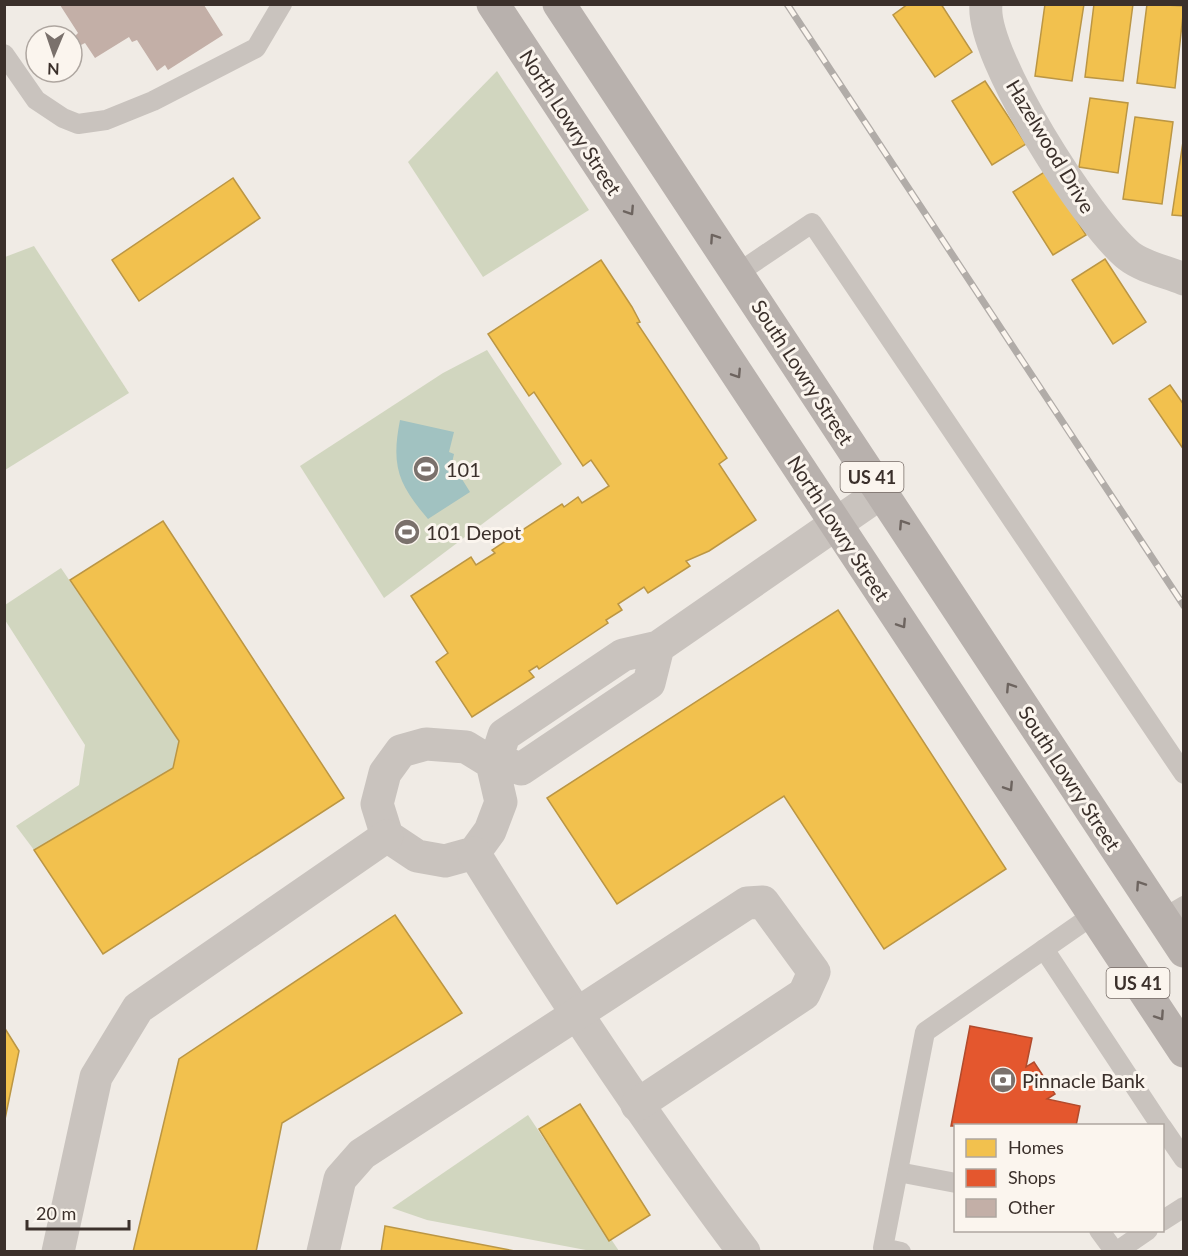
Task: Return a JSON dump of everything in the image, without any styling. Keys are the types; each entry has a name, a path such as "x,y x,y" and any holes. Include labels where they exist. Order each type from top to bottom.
{"main road":[{"name":"North Lowry Street","path":"493,4 1184,1051"},
{"name":"South Lowry Street","path":"559,4 882,492 1173,912 1184,951"}],"street":[{"name":"Hazelwood Drive","path":"986,4 985,15 999,58 1026,110 1081,202 1130,256 1184,279"},
{"path":"494,762 466,747 426,744 402,751 385,773 377,804 387,836 417,856 445,861 474,853 490,831 501,802 494,762 504,735 623,655 658,647 882,492"},
{"path":"58,1251 96,1077 138,1008 387,836"},
{"path":"474,853 577,1016 638,1105 744,1251"},
{"path":"323,1251 340,1179 362,1154 577,1016 747,903 763,902 814,972 804,994 638,1105"}],"lane":[{"path":"4,54 36,100 63,118 78,124 106,120 153,101 256,48 282,4"},
{"path":"738,273 812,223 1184,774"},
{"path":"901,1251 883,1248 925,1032 1093,915"},
{"path":"1044,949 1161,1124"},
{"path":"1164,1129 1184,1159"},
{"path":"898,1172 954,1183"},
{"path":"1164,1220 1184,1207"},
{"path":"1101,1232 1116,1251 1145,1232"}],"green space":[{"path":"497,71 589,210 483,277 408,162"},
{"path":"34,246 129,393 5,470 5,257"},
{"name":"101 Depot","path":"487,350 562,464 384,598 300,466 443,373"},
{"path":"61,568 179,741 173,768 34,850 16,826 79,785 85,745 5,620 5,605"},
{"path":"528,1115 619,1251 591,1251 427,1220 392,1208"}],"water":[{"name":"101","path":"400,420 454,432 449,452 454,454 452,463 470,492 428,519 410,495 399,474 396,450"}],"building: Homes":[{"path":"908,4 941,4 972,52 935,77 893,15"},
{"path":"1045,4 1084,4 1072,81 1035,76"},
{"path":"1094,4 1133,4 1123,81 1085,77"},
{"path":"1147,4 1184,6 1175,88 1137,83"},
{"path":"985,81 1026,144 992,165 952,101"},
{"path":"1090,98 1128,103 1118,173 1079,167"},
{"path":"1135,117 1173,122 1162,204 1123,199"},
{"path":"1184,135 1184,216 1172,215"},
{"path":"1046,171 1086,235 1053,255 1013,192"},
{"path":"233,178 260,218 139,301 112,260"},
{"path":"1105,259 1146,322 1113,344 1072,280"},
{"path":"601,260 632,307 640,322 637,323 727,458 719,464 756,520 709,551 686,561 690,566 648,593 644,587 618,604 622,610 606,620 608,623 539,669 537,666 529,671 534,677 472,717 436,662 448,653 411,596 471,557 476,565 495,553 492,550 562,504 564,507 578,497 582,503 609,486 591,460 583,466 534,392 529,396 488,334"},
{"path":"1170,385 1184,405 1184,450 1149,399"},
{"path":"163,521 344,798 103,954 34,850 173,768 179,741 70,580"},
{"path":"838,610 1006,869 884,949 784,796 617,904 547,798"},
{"path":"395,915 462,1013 282,1123 256,1252 133,1252 179,1059"},
{"path":"4,1027 19,1051 4,1124"},
{"path":"580,1104 650,1215 609,1241 539,1129"},
{"path":"385,1226 520,1252 381,1252"}],"building: Shops":[{"name":"Pinnacle Bank","path":"970,1026 1032,1038 1026,1067 1034,1062 1055,1094 1047,1099 1080,1106 1076,1124 954,1124 951,1126"}],"building: Other":[{"path":"60,5 204,5 223,35 168,70 165,65 157,71 137,40 132,42 129,37 95,58 84,44 84,24 72,24"}],"railway":[{"path":"787,4 1184,606"}],"place":[{"name":"101","path":"426,469"},
{"name":"101 Depot","path":"407,532"},
{"name":"Pinnacle Bank","path":"1003,1080"}]}
